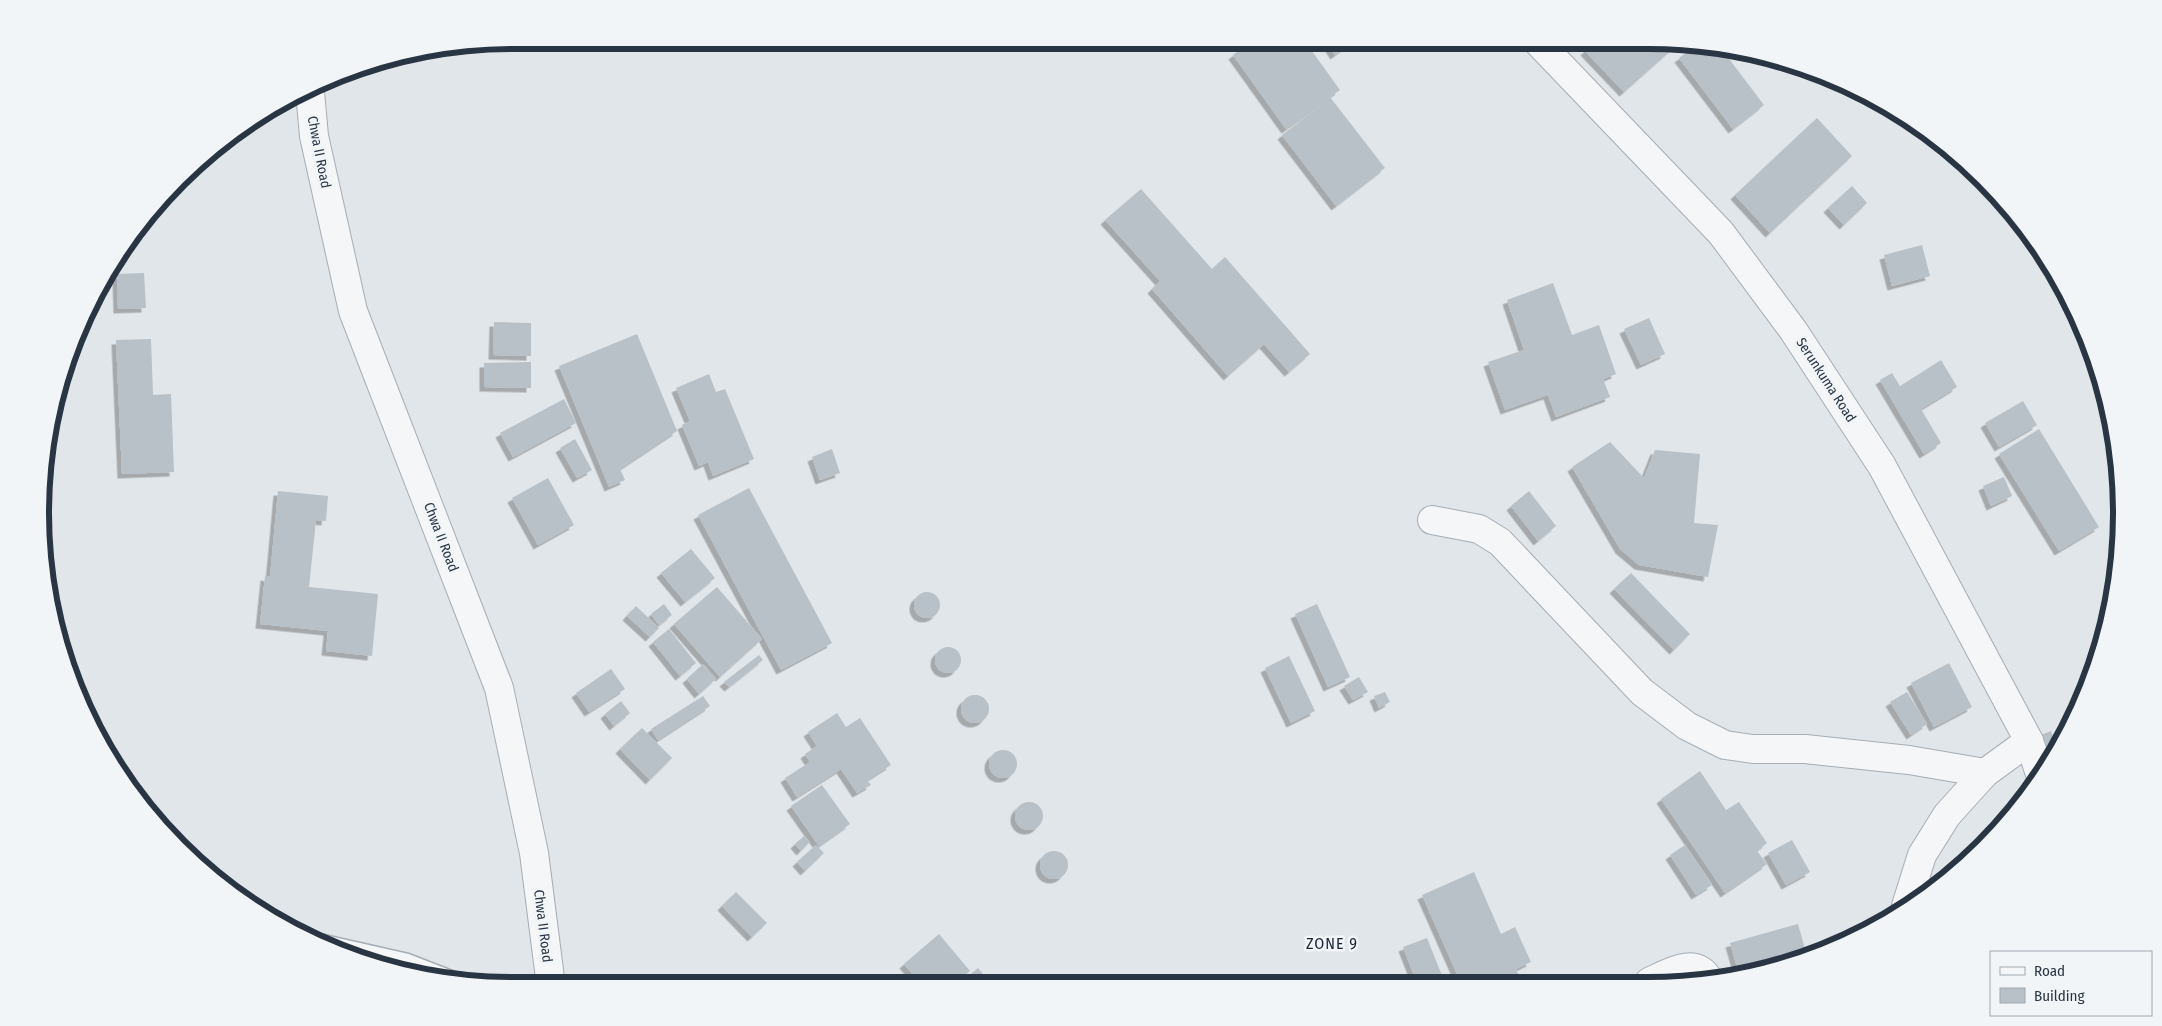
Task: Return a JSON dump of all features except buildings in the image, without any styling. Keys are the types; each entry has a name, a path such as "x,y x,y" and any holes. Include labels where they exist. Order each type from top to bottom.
{"street":[{"name":"Serunkuma Road","path":"1545,49 1721,234 1793,330 1882,466 2028,741 2037,767"},
{"name":"Chwa II Road","path":"310,96 314,136 353,311 499,688 534,853 550,977"},
{"path":"1432,520 1479,529 1500,542 1642,692 1687,726 1725,745 1752,749 1806,749 1908,760 1985,773"},
{"path":"1909,898 1922,855 1946,815 1985,773 2028,741"},
{"path":"1661,977 1682,967 1698,969 1705,974"}],"lane":[{"path":"354,949 406,961 426,969"}],"district":[{"name":"ZONE 9","path":"1332,943"}]}
